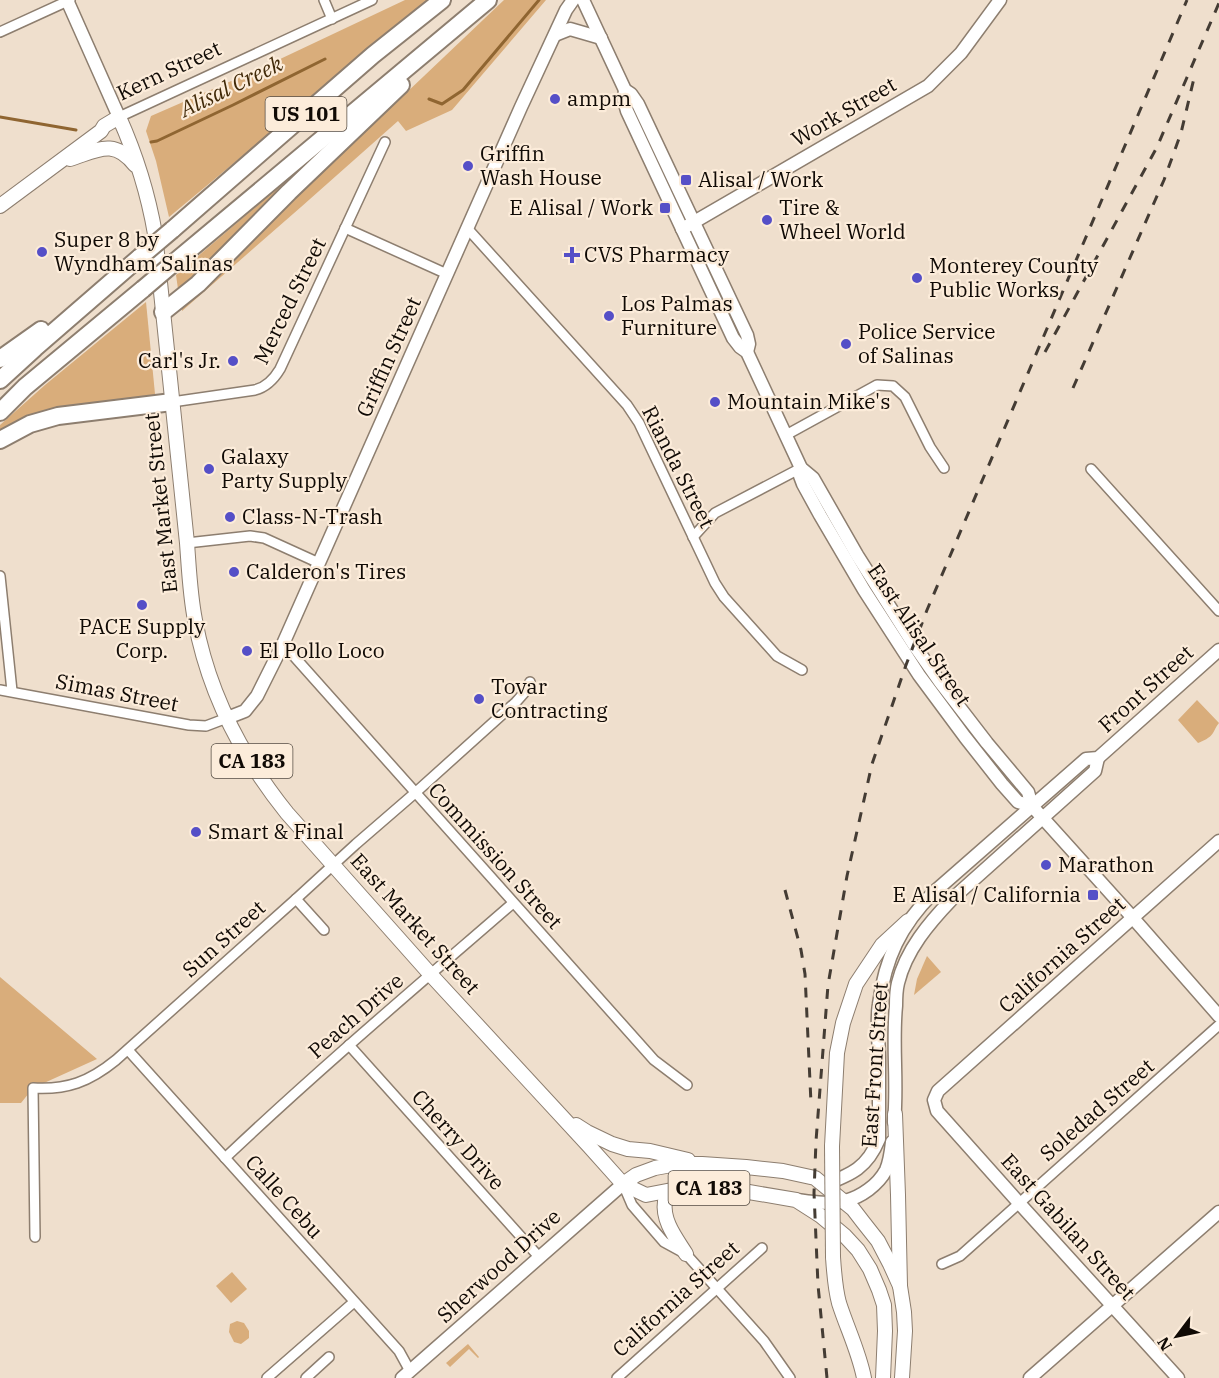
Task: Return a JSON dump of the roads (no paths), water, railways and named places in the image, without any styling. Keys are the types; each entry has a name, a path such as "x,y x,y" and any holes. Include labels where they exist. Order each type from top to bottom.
{"highway":[{"name":"US 101","path":"0,380 373,55 442,0"},
{"name":"US 101","path":"0,412 25,387 488,0"},
{"path":"163,312 198,284 289,192 429,59 445,35"},
{"path":"0,359 111,282"},
{"path":"0,440 30,424 58,416 172,402"}],"main road":[{"name":"East Market Street","path":"68,0 129,140 150,207 155,234 187,543 189,583 195,622 215,693 236,736 273,796 430,975 623,1184"},
{"name":"Griffin Street","path":"227,718 245,711 257,696 283,644 517,115 566,10 573,0"},
{"name":"East Alisal Street","path":"583,0 625,90 624,100 627,111 733,338 747,352 801,468 800,476 864,590 919,675 1008,791 1018,802 1032,806 1219,1016"},
{"name":"Work Street","path":"682,229 928,86 961,53 1000,0"},
{"path":"555,35 570,29 601,38"},
{"name":"East Alisal Street","path":"625,90 638,104 747,335 747,352"},
{"name":"Kern Street","path":"0,206 119,117"},
{"path":"59,162 103,148 114,148 126,155 140,173"},
{"name":"Front Street","path":"1042,818 1095,771 1098,758 1219,650"},
{"name":"Front Street","path":"1032,806 1086,759 1098,758"},
{"name":"East Front Street","path":"823,1185 854,1172 862,1166 879,1139 878,1006 885,971 901,933 920,906 1032,806"},
{"name":"East Front Street","path":"623,1184 645,1194 697,1186 822,1203 844,1202 865,1192 881,1178 890,1158 895,1114 895,1018 898,984 914,944 952,899 1042,818"},
{"name":"California Street","path":"934,1100 938,1091 1219,841"},
{"path":"864,1378 839,1303 832,1257 832,1146 837,1053 843,1023 856,984 882,945 908,921"},
{"name":"East Gabilan Street","path":"934,1100 937,1111 1178,1378"},
{"path":"556,1110 587,1132 612,1144 702,1164"},
{"path":"895,1114 900,1286"},
{"path":"623,1184 636,1175 655,1168 677,1164 702,1164"},
{"name":"CA 183","path":"702,1164 783,1171 815,1178 853,1209 878,1241 900,1286 905,1331 902,1378"},
{"name":"Sherwood Drive","path":"408,1376 623,1184"},
{"path":"677,1189 666,1198 664,1207 666,1221 686,1254"},
{"name":"CA 183","path":"796,1200 821,1216 845,1236 858,1250 870,1269 884,1305 883,1378"},
{"path":"1030,1378 1219,1212"}],"street":[{"path":"0,32 68,0"},
{"path":"324,0 332,19"},
{"name":"Kern Street","path":"119,117 372,0"},
{"name":"Merced Street","path":"172,402 255,390 264,387 273,379 280,369 385,142"},
{"path":"345,228 447,274"},
{"name":"Rianda Street","path":"467,228 627,405 639,423 724,597 777,656 802,670"},
{"path":"786,435 877,385 893,386 905,397 930,447 944,468"},
{"path":"693,537 715,513 801,468"},
{"path":"1091,469 1219,610"},
{"path":"187,543 250,536 264,538 319,563"},
{"path":"0,576 12,691"},
{"name":"Commission Street","path":"283,644 654,1060 687,1085"},
{"name":"Sun Street","path":"35,1237 33,1088 48,1089 76,1084 97,1074 128,1050 516,702 530,682"},
{"name":"Simas Street","path":"0,690 189,725 206,726 227,718"},
{"path":"297,899 324,930"},
{"name":"Peach Drive","path":"225,1158 284,1102 513,903"},
{"name":"Soledad Street","path":"942,1264 960,1256 1219,1025"},
{"name":"Cherry Drive","path":"349,1045 540,1258"},
{"name":"Calle Cebu","path":"128,1050 399,1351 408,1376"},
{"name":"East Market Street","path":"623,1184 632,1205 664,1242 686,1254 764,1341 790,1378"},
{"name":"California Street","path":"617,1378 762,1248"},
{"path":"267,1378 354,1302"},
{"path":"306,1378 329,1357"}],"waterway":[{"name":"Alisal Creek","path":"429,99 442,104 463,90 539,0"},
{"name":"Alisal Creek","path":"151,142 233,105 325,59"},
{"name":"Alisal Creek","path":"0,117 76,130"}],"railway":[{"path":"827,1378 818,1285 814,1193 816,1141 828,985 847,876 872,764 927,610 1187,0"},
{"path":"1045,352 1157,147 1219,3"},
{"path":"1073,388 1164,180 1181,133 1195,74"},
{"path":"785,890 805,974 811,1103"}],"place":[{"name":"ampm","path":"555,99"},
{"name":"Griffin Wash House","path":"468,166"},
{"name":"Alisal / Work","path":"686,180"},
{"name":"E Alisal / Work","path":"665,208"},
{"name":"Tire & Wheel World","path":"767,220"},
{"name":"Super 8 by Wyndham Salinas","path":"42,252"},
{"name":"CVS Pharmacy","path":"572,255"},
{"name":"Monterey County Public Works","path":"917,278"},
{"name":"Los Palmas Furniture","path":"609,316"},
{"name":"Police Service of Salinas","path":"846,344"},
{"name":"Carl's Jr.","path":"233,361"},
{"name":"Mountain Mike's","path":"715,402"},
{"name":"Galaxy Party Supply","path":"209,469"},
{"name":"Class-N-Trash","path":"230,517"},
{"name":"Calderon's Tires","path":"234,572"},
{"name":"PACE Supply Corp.","path":"142,605"},
{"name":"El Pollo Loco","path":"247,651"},
{"name":"Tovar Contracting","path":"479,699"},
{"name":"Smart & Final","path":"196,832"},
{"name":"Marathon","path":"1046,865"},
{"name":"E Alisal / California","path":"1093,895"}]}
